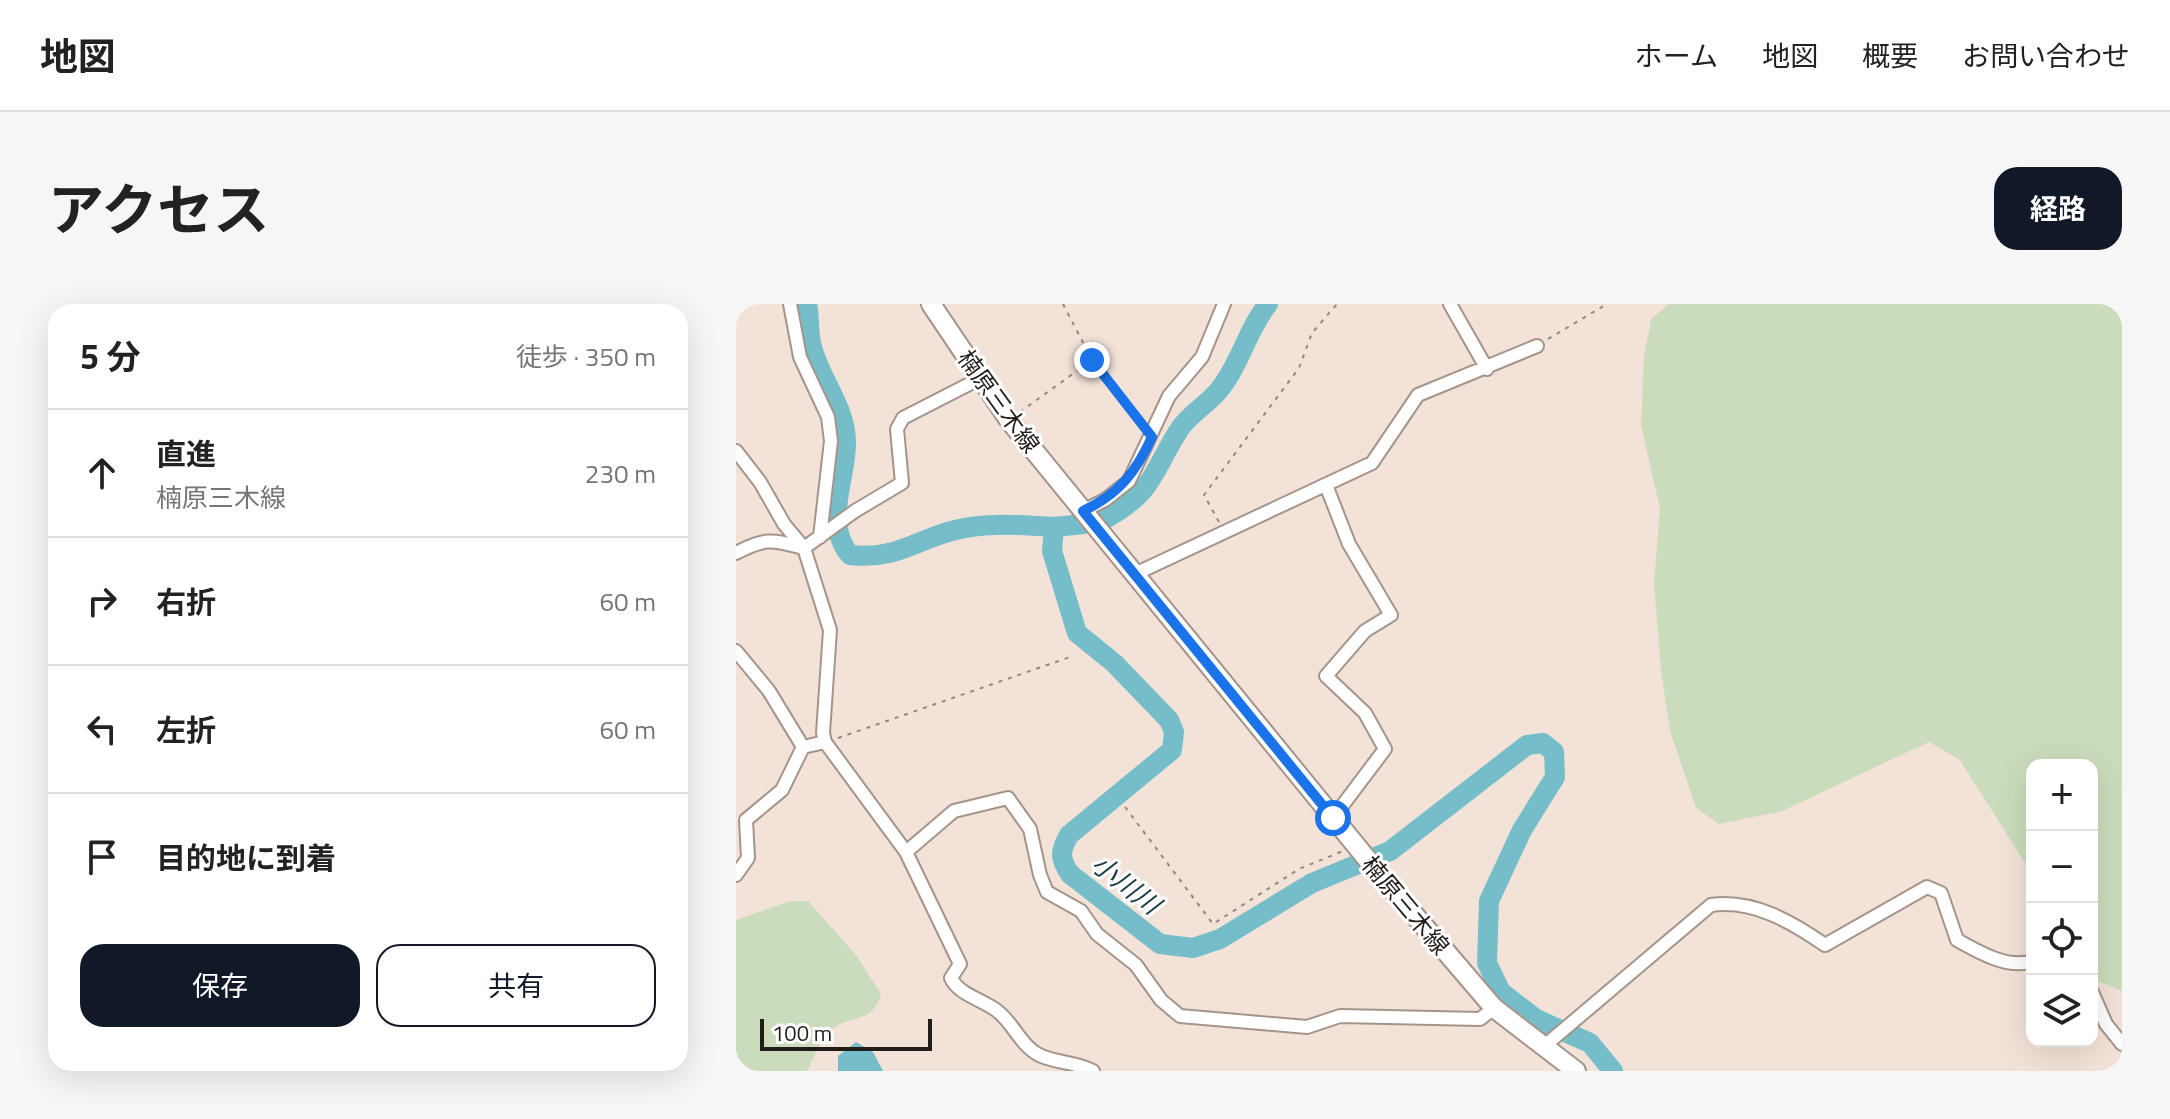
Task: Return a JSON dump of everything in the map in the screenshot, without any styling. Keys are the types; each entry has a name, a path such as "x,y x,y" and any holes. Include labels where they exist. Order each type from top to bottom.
{"main road":[{"name":"楠原三木線","path":"931,304 1009,420 1137,573 1376,870 1494,1008 1547,1042 1576,1071"}],"street":[{"path":"790,304 800,357 828,417 831,441 820,537"},
{"path":"1083,511 1105,500 1129,481 1169,396 1202,357 1224,304"},
{"path":"1450,304 1487,369"},
{"path":"1137,573 1372,463 1418,395 1537,346"},
{"path":"736,553 758,541 773,540 804,548 855,511 902,483 897,429 903,418 981,378"},
{"path":"736,451 760,482 784,524 804,548 830,630 825,742 906,852 960,964 951,978 955,987 998,1012 1027,1047 1041,1056 1079,1064 1093,1071"},
{"path":"1326,485 1349,544 1391,615 1365,631 1326,676 1365,713 1385,749 1333,818"},
{"path":"736,651 769,691 803,747"},
{"path":"803,747 825,742"},
{"path":"736,875 748,858 746,820 782,790 803,747"},
{"path":"906,852 954,811 1008,798 1030,829 1047,892 1081,911 1097,934 1136,965 1161,1000 1180,1016 1307,1027 1340,1016 1480,1019 1494,1008"},
{"path":"1547,1042 1711,905 1730,902 1789,920 1825,945 1927,887 1941,893 1957,940 2004,961 2026,963"},
{"path":"2098,1006 2106,1024 2122,1044"}],"path":[{"path":"1063,304 1092,360 1152,437"},
{"path":"1224,530 1204,495 1299,368 1312,333 1337,304"},
{"path":"1537,346 1607,304"},
{"path":"1009,420 1092,360"},
{"path":"825,742 1073,656"},
{"path":"1125,807 1213,924 1299,869 1334,858 1355,844"}],"green space":[{"path":"1669,304 2122,304 2122,991 2098,981 2098,759 2026,759 2026,864 1960,760 1929,742 1782,811 1719,824 1696,808 1670,731 1661,670 1654,583 1660,509 1641,425 1644,357 1651,319"},
{"path":"790,901 808,901 856,955 881,994 872,1011 837,1026 826,1035 807,1071 736,1071 736,920"}],"water":[{"path":"856,1042 873,1052 883,1071 838,1071 838,1056"}],"waterway":[{"name":"小川川","path":"807,304 812,347 845,428 845,455 837,514 842,542 850,555 867,556 897,551 949,531 976,526 1054,527 1052,551 1077,633 1114,663 1169,720 1174,732 1172,750 1069,835 1062,854 1070,874 1160,944 1193,948 1220,939 1312,883 1390,851 1527,745 1543,743 1554,752 1555,777 1522,830 1489,901 1487,963 1501,992 1536,1019 1590,1043 1613,1071"},
{"path":"1105,519 1143,490 1183,424 1219,390 1268,304"},
{"path":"1054,527 1084,524"}],"route":[{"path":"1092,360 1152,437 1129,481 1105,500 1083,511 1137,573 1333,818"}]}
